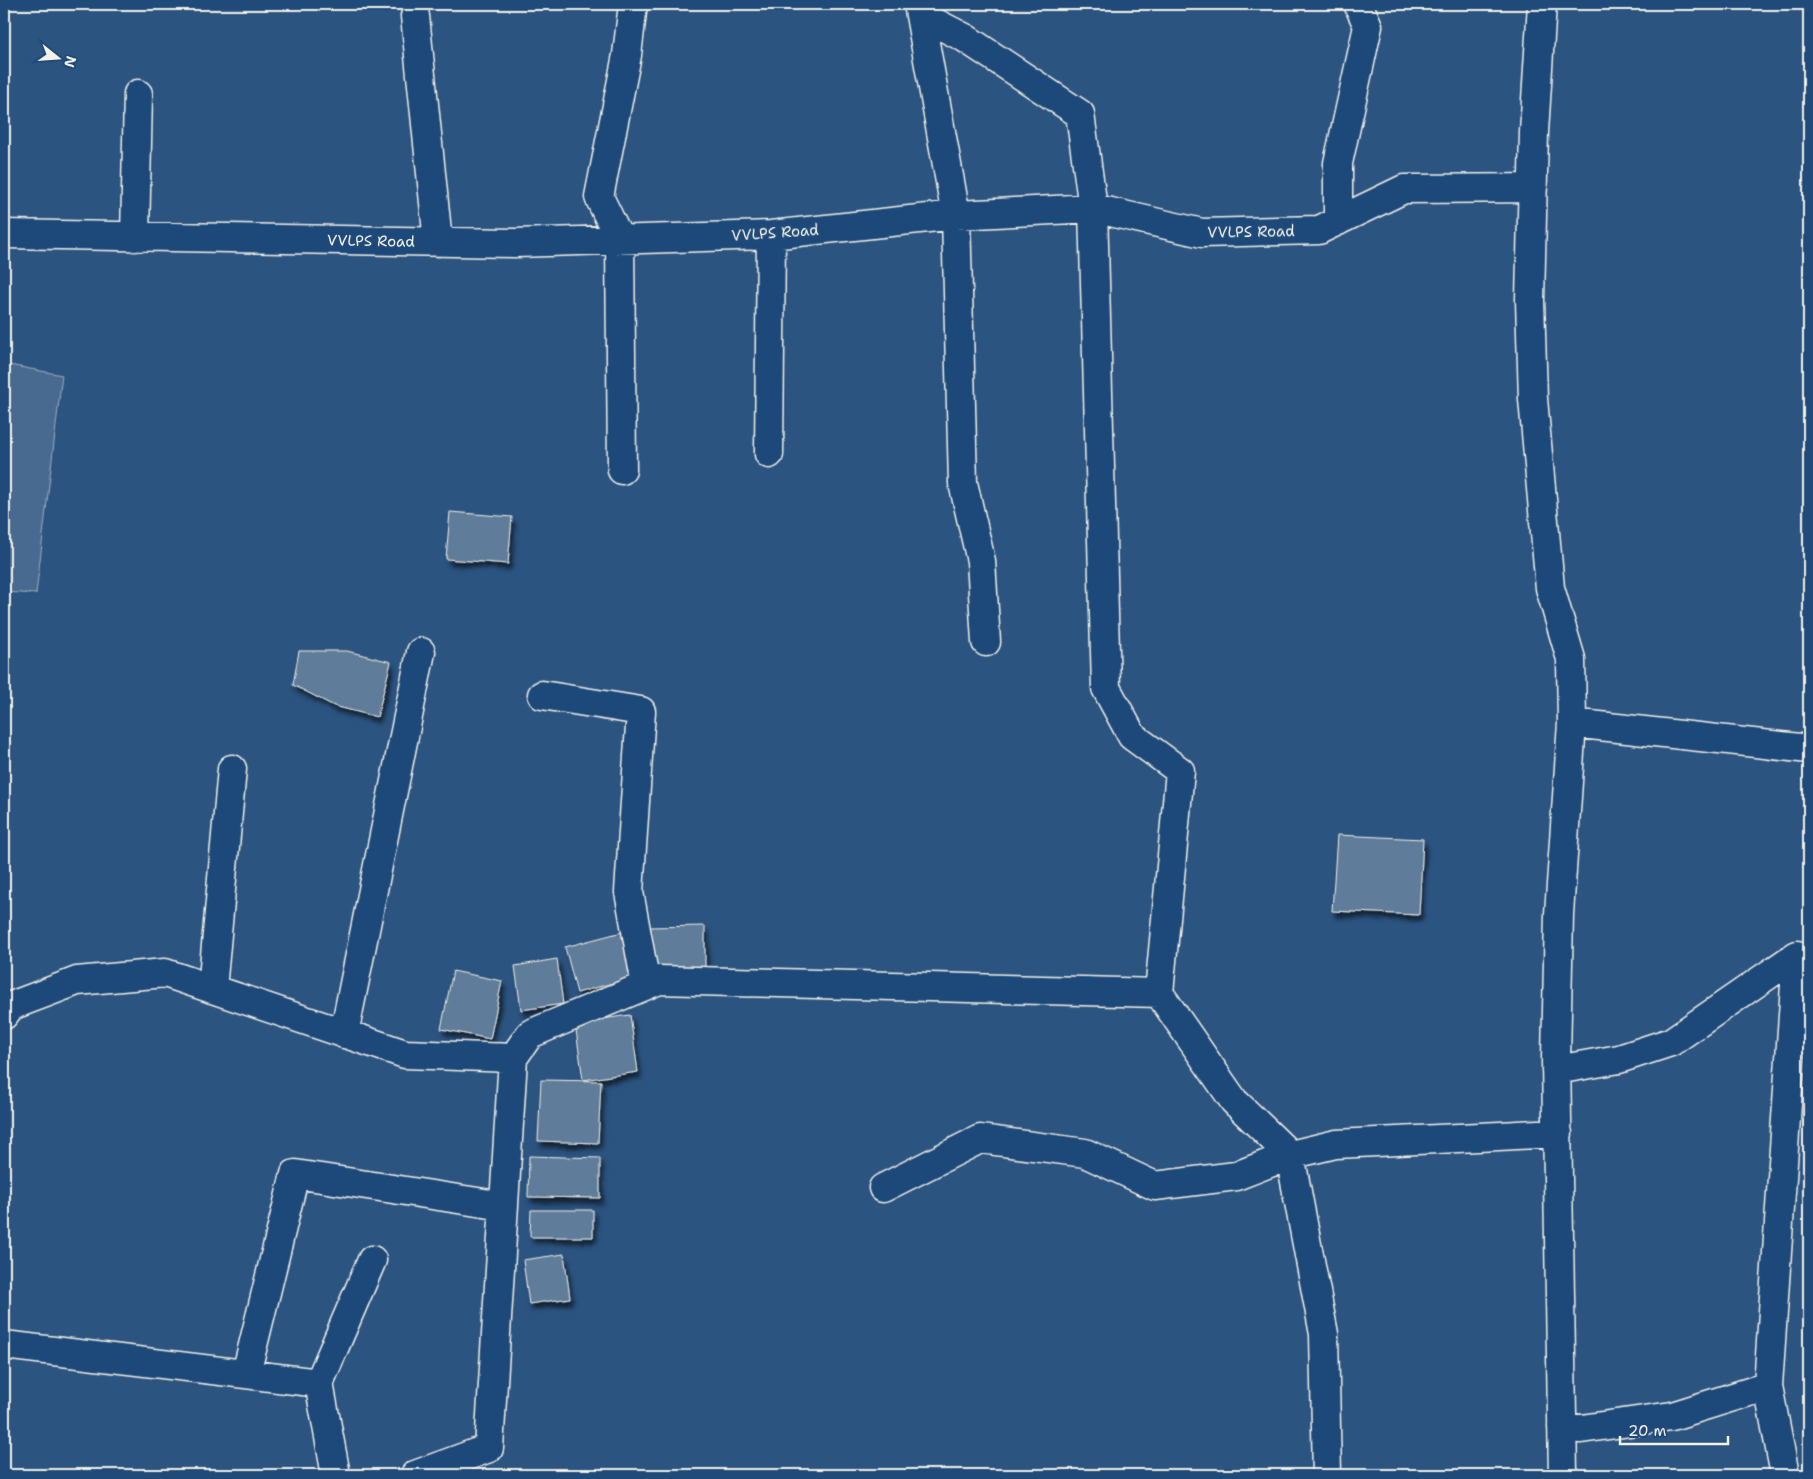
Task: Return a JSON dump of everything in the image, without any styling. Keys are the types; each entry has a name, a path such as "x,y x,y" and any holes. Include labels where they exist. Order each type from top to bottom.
{"street":[{"path":"622,470 620,240 599,197 627,55 633,4"},
{"path":"1338,221 1338,163 1368,26 1358,4"},
{"path":"1542,4 1534,132 1530,300 1533,399 1550,588 1571,660 1572,723 1559,914 1556,1070 1563,1475"},
{"path":"919,9 1080,114 1093,208 1106,688 1132,736 1180,771 1158,993 1234,1101 1290,1155 1324,1334 1327,1475"},
{"path":"919,9 956,215 963,483 981,561 986,642"},
{"path":"415,16 438,242"},
{"path":"135,237 138,94"},
{"name":"VVLPS Road","path":"4,234 516,243 771,235 956,215 1093,208 1202,233 1319,230 1404,189 1533,188"},
{"path":"768,454 771,235"},
{"path":"344,1034 421,652"},
{"path":"542,695 641,712 629,892 646,985"},
{"path":"1572,723 1809,749"},
{"path":"212,989 232,769"},
{"path":"1556,1070 1619,1059 1670,1042 1797,955 1768,1386 1785,1475"},
{"path":"4,1015 11,1006 77,981 165,973 405,1054 513,1058"},
{"path":"415,1475 489,1448 513,1058 530,1034 659,980 1158,993"},
{"path":"883,1188 980,1139 1085,1153 1155,1186 1236,1176 1290,1155 1336,1144 1558,1132"},
{"path":"246,1374 295,1174 504,1206"},
{"path":"336,1475 318,1382 372,1260"},
{"path":"4,1345 318,1382"},
{"path":"1562,1427 1581,1429 1672,1416 1768,1386"}],"shaded area":[{"path":"4,364 62,375 36,594 4,592"}],"building":[{"path":"450,512 512,517 508,564 446,559"},
{"path":"299,651 347,651 391,662 377,717 334,706 293,685"},
{"path":"1337,835 1423,839 1419,915 1332,911"},
{"path":"705,926 705,968 649,969 648,927"},
{"path":"622,932 634,977 577,993 565,947"},
{"path":"557,959 563,1004 521,1010 515,966"},
{"path":"453,971 502,981 490,1039 441,1029"},
{"path":"630,1015 638,1072 583,1080 575,1023"},
{"path":"541,1080 601,1081 598,1143 538,1141"},
{"path":"529,1156 600,1158 600,1198 528,1197"},
{"path":"531,1210 593,1210 593,1237 530,1237"},
{"path":"564,1254 570,1298 529,1304 523,1260"}]}
